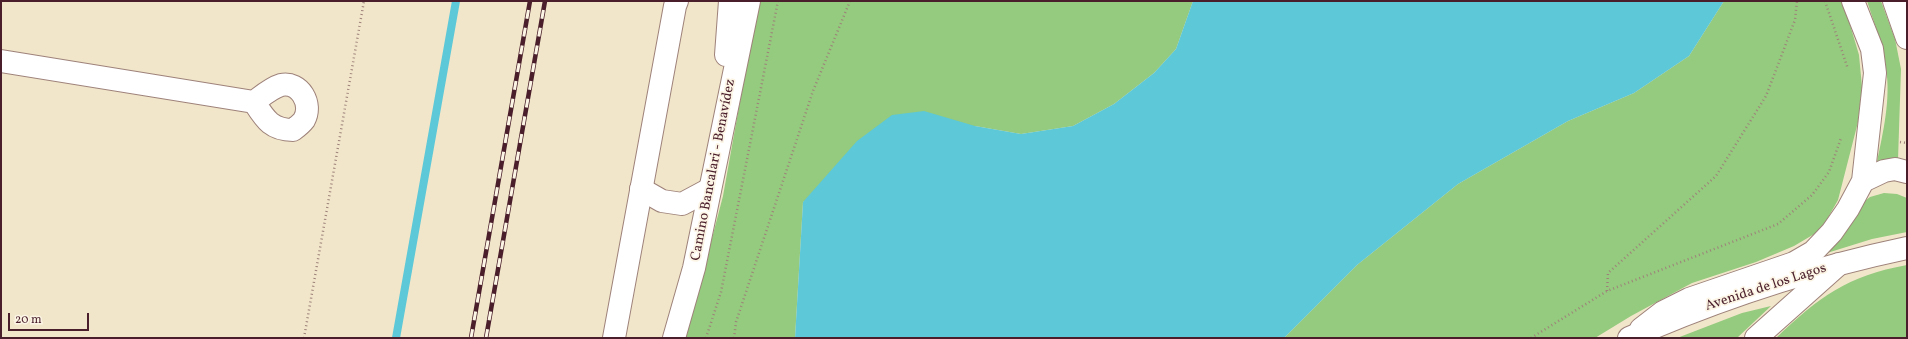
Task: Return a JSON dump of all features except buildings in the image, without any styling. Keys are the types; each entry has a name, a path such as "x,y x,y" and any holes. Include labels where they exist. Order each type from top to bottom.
{"street":[{"path":"642,189 662,201 682,204 710,189 730,1"},
{"name":"Camino Bancalari - Benavídez","path":"674,338 694,268 749,1"},
{"path":"1630,338 1663,312 1689,299 1794,263 1813,252 1832,232 1848,209 1863,181 1875,73 1872,49 1853,1"},
{"path":"1894,1 1907,38"},
{"path":"614,338 676,3"},
{"path":"1,61 254,102"},
{"path":"1863,181 1884,171 1895,169 1907,172"},
{"name":"Avenida de los Lagos","path":"1630,338 1713,304 1803,273 1907,248"},
{"path":"1756,338 1838,264"}],"path":[{"path":"304,338 364,1"},
{"path":"706,338 721,292 778,1"},
{"path":"734,338 736,322 813,91 850,1"},
{"path":"1607,291 1608,273 1716,176 1766,96 1795,20 1797,1"},
{"path":"1825,1 1849,72"},
{"path":"1531,338 1607,291 1778,224 1812,195 1829,172 1841,137"}],"green space":[{"path":"758,1 1193,1 1176,49 1154,73 1114,104 1073,126 1021,134 975,126 803,202 795,338 686,338 723,196"},
{"path":"1724,1 1843,1 1859,55 1862,87 1858,122 1838,200 1821,230 1794,246 1756,262 1692,283 1631,316 1595,338 1284,338 1357,265 1458,184 1568,121 1634,93 1689,56"},
{"path":"1867,1 1881,1 1895,39 1901,69 1898,160 1879,165 1877,162 1886,116 1888,92 1883,51"},
{"path":"1884,193 1897,194 1907,198 1907,232 1872,239 1827,253 1861,204 1870,197"},
{"path":"1907,265 1907,338 1776,338 1806,311 1835,290 1867,275"},
{"path":"1771,306 1737,338 1677,338 1742,313"}],"water":[{"path":"1193,1 1724,1 1689,56 1634,93 1568,121 1458,184 1357,265 1284,338 795,338 803,202 857,141 892,115 924,111 975,126 1021,134 1073,126 1114,104 1154,73 1176,49"}],"waterway":[{"path":"396,338 456,1"}],"railway":[{"path":"471,338 530,1"},
{"path":"486,338 545,1"}]}
